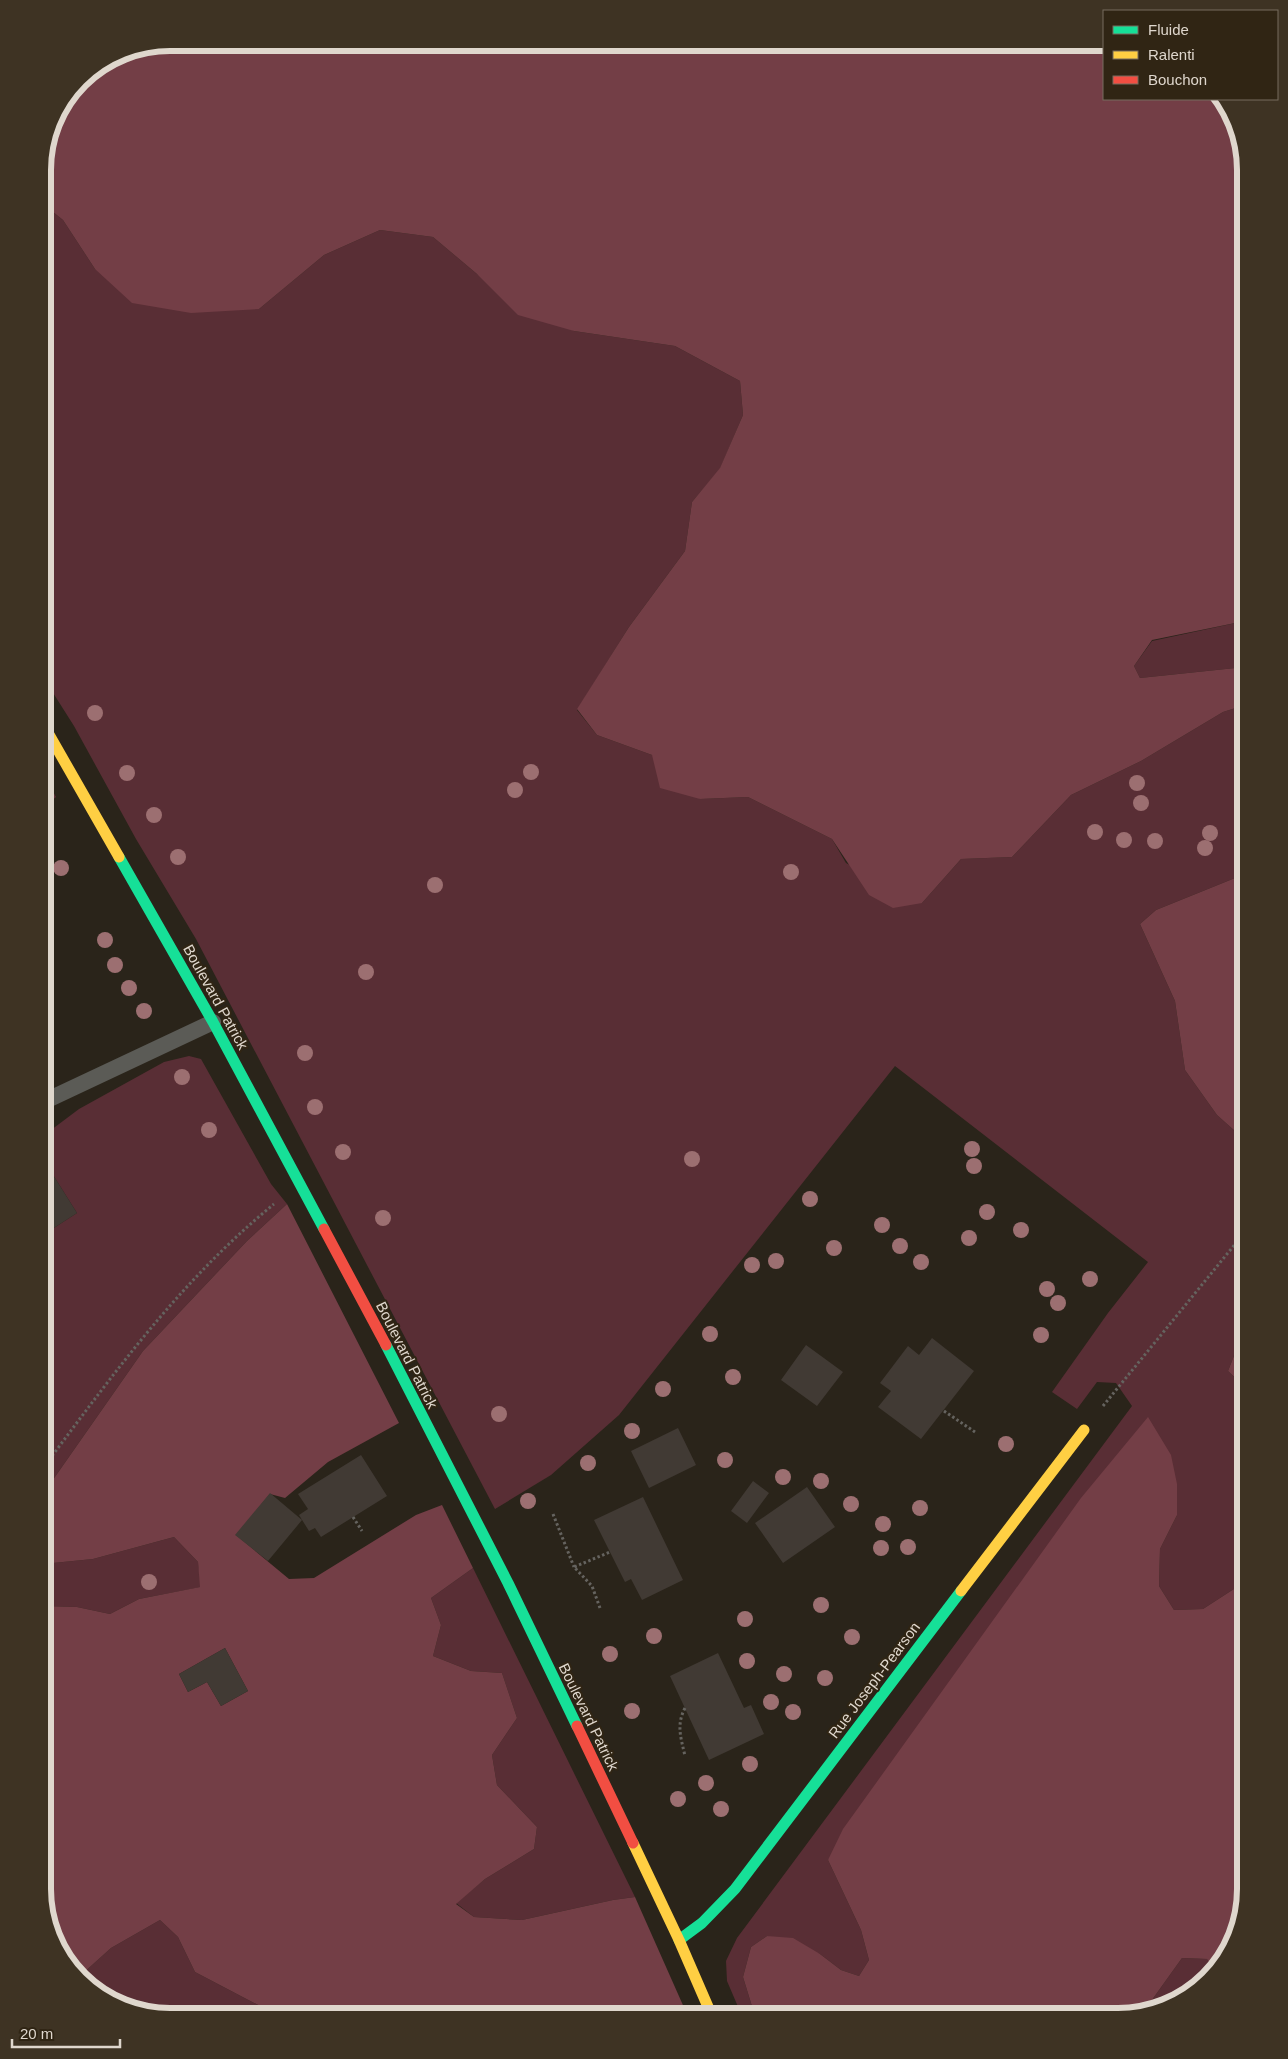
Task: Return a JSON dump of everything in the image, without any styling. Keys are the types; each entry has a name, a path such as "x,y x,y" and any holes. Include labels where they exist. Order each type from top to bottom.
{"street":[{"name":"Boulevard Patrick","path":"52,739 213,1022 401,1373 508,1584 679,1940 708,2008"},
{"name":"Rue Joseph-Pearson","path":"679,1940 719,1909 735,1890 1084,1430"}],"lane":[{"path":"51,1098 213,1022"}],"path":[{"path":"51,1457 150,1327 200,1272 240,1232 300,1183"},
{"path":"1084,1430 1237,1243"},
{"path":"944,1411 975,1432"},
{"path":"553,1514 574,1567 592,1586 600,1608"},
{"path":"353,1517 362,1531"},
{"path":"574,1567 610,1552"},
{"path":"685,1708 680,1717 679,1732 686,1756"}],"shaded area":[{"path":"162,52 1103,52 1103,100 1214,100 1225,117 1233,139 1237,170 1237,623 1152,640 1134,666 1140,678 1237,668 1237,708 1223,712 1141,761 1071,795 1012,857 961,859 922,903 893,908 869,895 832,839 748,797 700,799 660,788 652,755 597,735 577,709 629,627 685,551 692,502 720,468 743,415 740,381 675,346 574,331 518,315 477,274 433,237 380,230 324,255 259,309 191,313 132,303 95,269 63,220 52,211 52,162 55,139 63,117 86,86 104,71 124,60 147,54"},
{"path":"52,211 63,220 95,269 259,309 324,255 380,230 433,237 477,274 574,331 675,346 740,381 743,415 720,469 692,502 685,551 629,627 577,710 597,735 652,755 700,799 748,797 832,839 846,863 922,903 961,859 1012,857 1071,795 1141,761 1223,712 1237,708 1237,877 1156,910 1140,924 1175,1001 1185,1070 1217,1115 1237,1133 1237,1348 1228,1371 1237,1379 1237,1587 1203,1609 1174,1610 1159,1586 1160,1549 1177,1515 828,1860 861,1930 869,1960 859,1976 841,1970 820,1954 767,1936 751,1947 743,1977 752,2008 738,2008 727,1981 726,1961 737,1938 1132,1406 1116,1383 1097,1382 1077,1409 1052,1392 1108,1313 1148,1262 895,1066 619,1415 551,1475 495,1509 196,939 136,839 74,726 52,691"},
{"path":"1237,623 1237,668 1140,678 1134,666 1152,641"},
{"path":"52,789 56,797 52,801"},
{"path":"1237,877 1237,1133 1217,1115 1185,1070 1175,1001 1140,924 1156,910"},
{"path":"189,1056 201,1059 271,1184 287,1204 247,1241 143,1351 51,1482 51,1230 77,1213 51,1172 51,1130 79,1109 164,1062"},
{"path":"287,1204 399,1423 328,1462 285,1498 270,1494 236,1535 289,1579 314,1578 416,1515 442,1505 473,1568 431,1598 441,1625 433,1656 471,1671 502,1673 517,1718 492,1755 497,1785 537,1827 534,1849 485,1879 456,1904 474,1917 522,1920 635,1897 684,2008 262,2007 195,1972 178,1937 160,1920 111,1948 85,1971 71,1955 63,1942 55,1920 51,1889 51,1606 77,1607 110,1614 139,1599 200,1587 198,1562 174,1537 93,1559 51,1563 51,1482 143,1351 247,1241","holes":["225,1648 248,1691 221,1706 207,1682 188,1692 179,1674"]},
{"path":"1237,1348 1237,1379 1228,1371"},
{"path":"1148,1417 1171,1455 1177,1484 1177,1515 1160,1549 1159,1586 1174,1610 1203,1609 1237,1587 1237,1889 1233,1920 1225,1942 1217,1955 1210,1964 1207,1959 1182,1958 1150,2003 1134,2007 752,2008 743,1977 751,1947 767,1936 793,1938 820,1954 841,1970 859,1976 869,1960 861,1930 828,1860 843,1829 1081,1498"},
{"path":"174,1537 198,1562 201,1587 139,1599 110,1614 77,1607 51,1606 51,1563 93,1559"},
{"path":"473,1568 635,1897 522,1920 474,1917 456,1903 485,1879 534,1849 537,1827 497,1785 492,1755 517,1718 502,1673 471,1671 433,1656 441,1625 431,1598"},
{"path":"160,1920 178,1937 195,1972 262,2007 162,2007 147,2005 117,1996 104,1988 85,1971 111,1948"},
{"path":"1182,1958 1207,1959 1210,1964 1184,1988 1171,1996 1150,2003"}],"building":[{"path":"51,1172 77,1213 51,1230"},
{"path":"932,1338 974,1371 921,1439 878,1407 891,1391 880,1383 908,1346 919,1355"},
{"path":"806,1345 843,1372 817,1406 781,1380"},
{"path":"678,1428 696,1465 649,1488 631,1451"},
{"path":"361,1455 387,1496 321,1537 315,1528 309,1531 299,1515 308,1509 298,1494"},
{"path":"753,1481 769,1493 747,1523 731,1511"},
{"path":"807,1487 835,1527 783,1563 755,1523"},
{"path":"270,1493 302,1520 268,1561 235,1535"},
{"path":"643,1497 683,1580 642,1600 631,1579 625,1582 594,1520"},
{"path":"225,1648 248,1691 221,1706 207,1682 188,1692 179,1674"},
{"path":"718,1653 744,1708 751,1705 764,1734 709,1760 670,1676"}],"traffic: fast":[{"path":"119,857 213,1022 324,1229"},
{"path":"386,1345 508,1583 577,1726"},
{"path":"679,1940 702,1923 735,1889 961,1591"}],"traffic: slow":[{"path":"52,739 119,857"},
{"path":"961,1591 1084,1430"},
{"path":"633,1843 708,2008"}],"traffic: jam":[{"path":"324,1229 386,1345"},
{"path":"577,1726 633,1843"}]}
